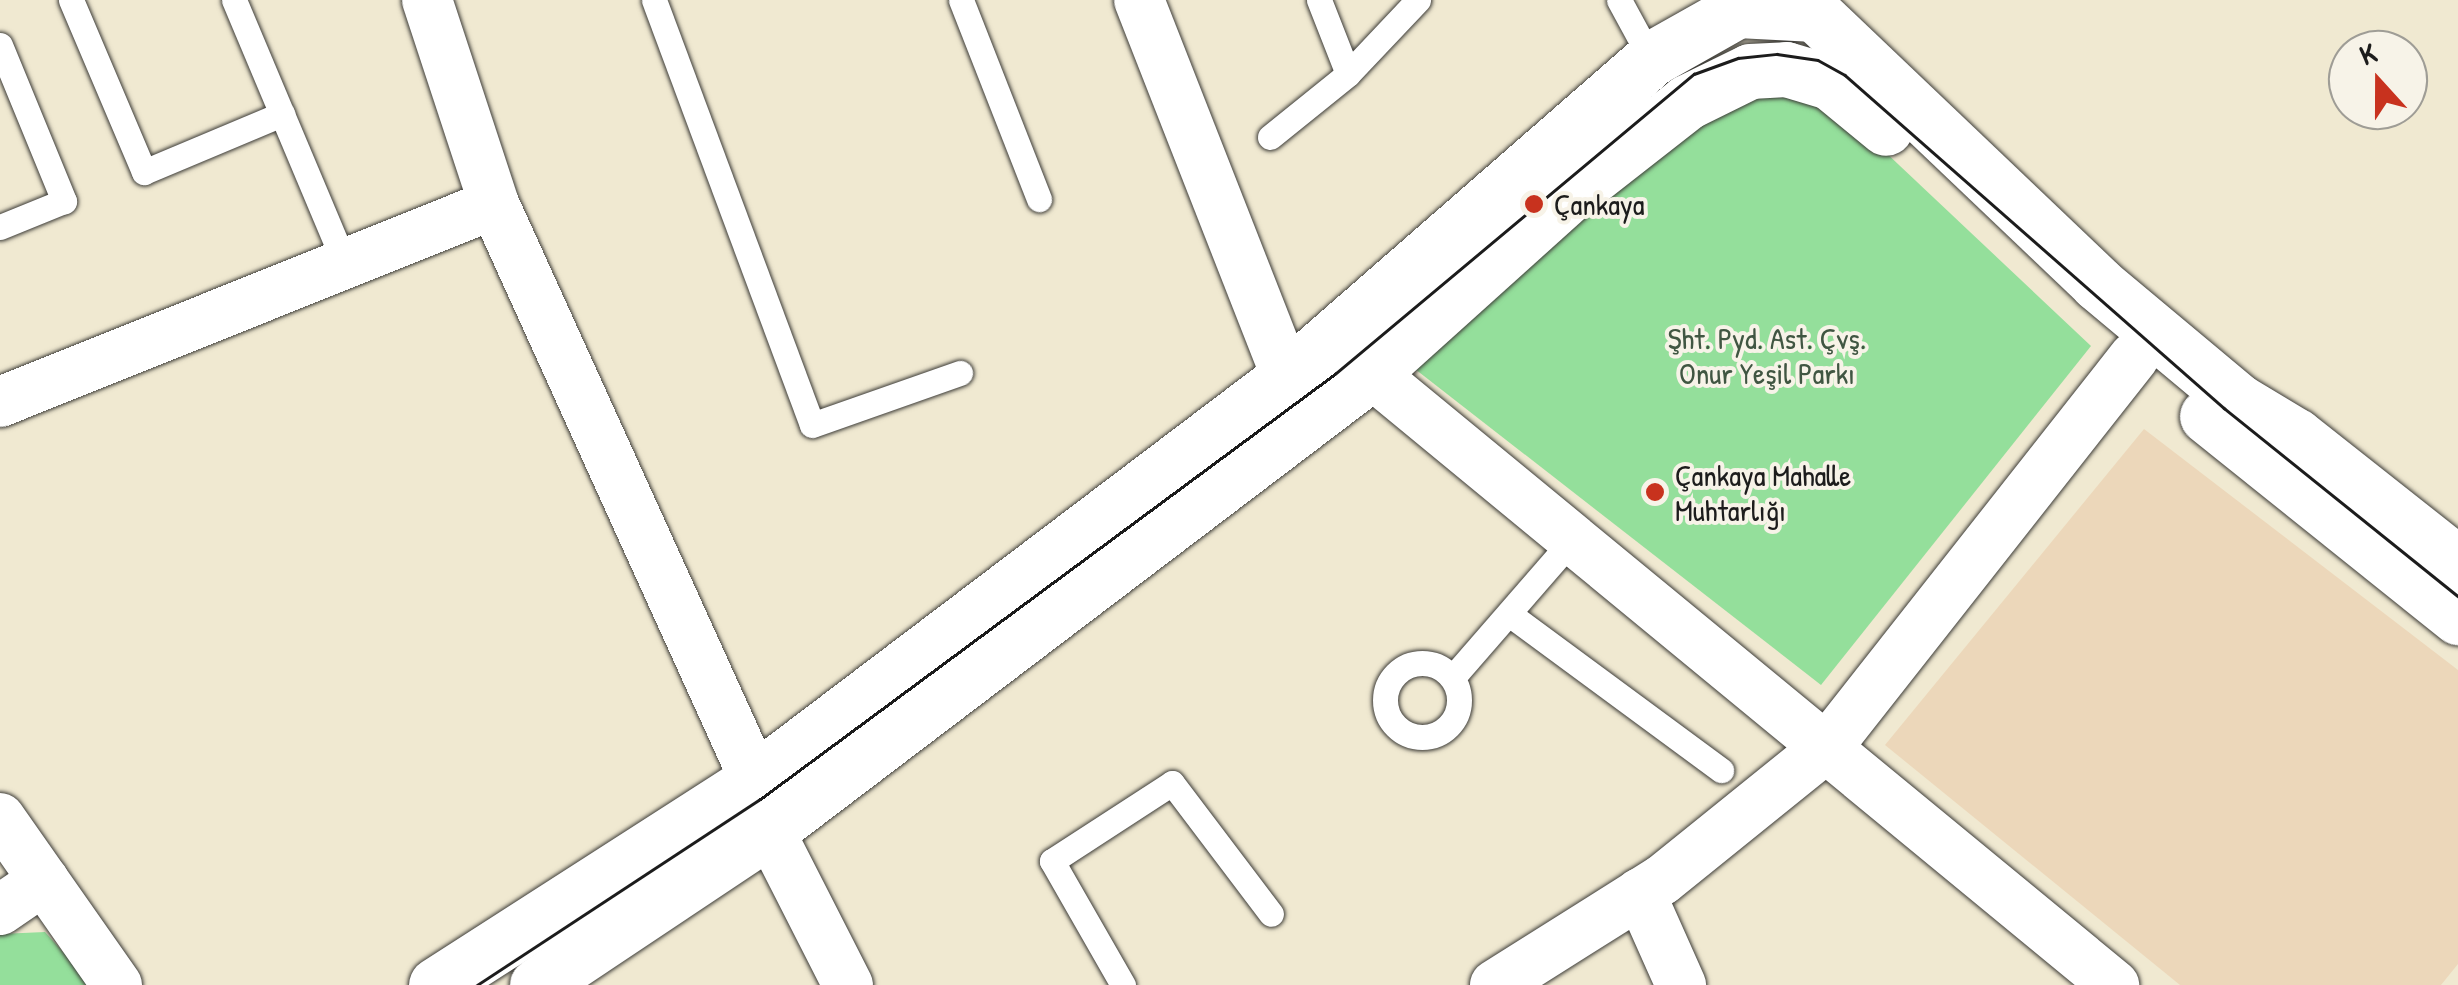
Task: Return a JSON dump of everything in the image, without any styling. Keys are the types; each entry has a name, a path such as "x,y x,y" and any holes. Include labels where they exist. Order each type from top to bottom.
{"main road":[{"path":"1779,6 1777,54 1786,69"},
{"path":"537,985 1288,377 1652,59 1738,10 1779,6 1815,14 2097,282 2238,400 2296,436 2458,564"},
{"path":"436,985 762,805 1371,373 1572,192 1687,102 1750,70 1786,69 1830,82 1856,102 2134,358 2458,617"}],"street":[{"path":"427,0 494,204 762,805 848,985"},
{"path":"1140,0 1288,377 1371,373 2114,985"},
{"path":"3,391 345,264 494,204"},
{"path":"1495,985 1640,893 1828,746 2134,358"},
{"path":"0,818 117,985"},
{"path":"0,910 44,880"},
{"path":"1640,893 1681,985"}],"lane":[{"path":"71,0 144,172 282,114"},
{"path":"234,0 345,264"},
{"path":"654,0 812,425 960,373"},
{"path":"962,0 1039,199"},
{"path":"1318,0 1348,74"},
{"path":"1270,137 1348,74 1418,0"},
{"path":"1619,0 1652,59"},
{"path":"0,45 64,201 0,227"},
{"path":"1453,678 1512,616 1574,538"},
{"path":"1512,616 1721,770"},
{"path":"1123,985 1052,861 1172,783 1271,914"}],"shaded area":[{"path":"2144,429 2458,670 2458,964 2441,985 2180,985 1885,745"}],"green space":[{"name":"Şht. Pyd. Ast. Çvş. Onur Yeşil Parkı","path":"1781,85 1864,132 2091,346 1821,685 1406,362 1701,112"},
{"path":"45,932 93,985 0,985 0,934"}],"tram line":[{"path":"477,985 759,800 1335,374 1694,74 1738,58 1777,54 1818,60 1845,75 2224,408 2458,596"}],"place":[{"name":"Çankaya","path":"1534,204"},
{"name":"Çankaya Mahalle Muhtarlığı","path":"1655,492"}]}
